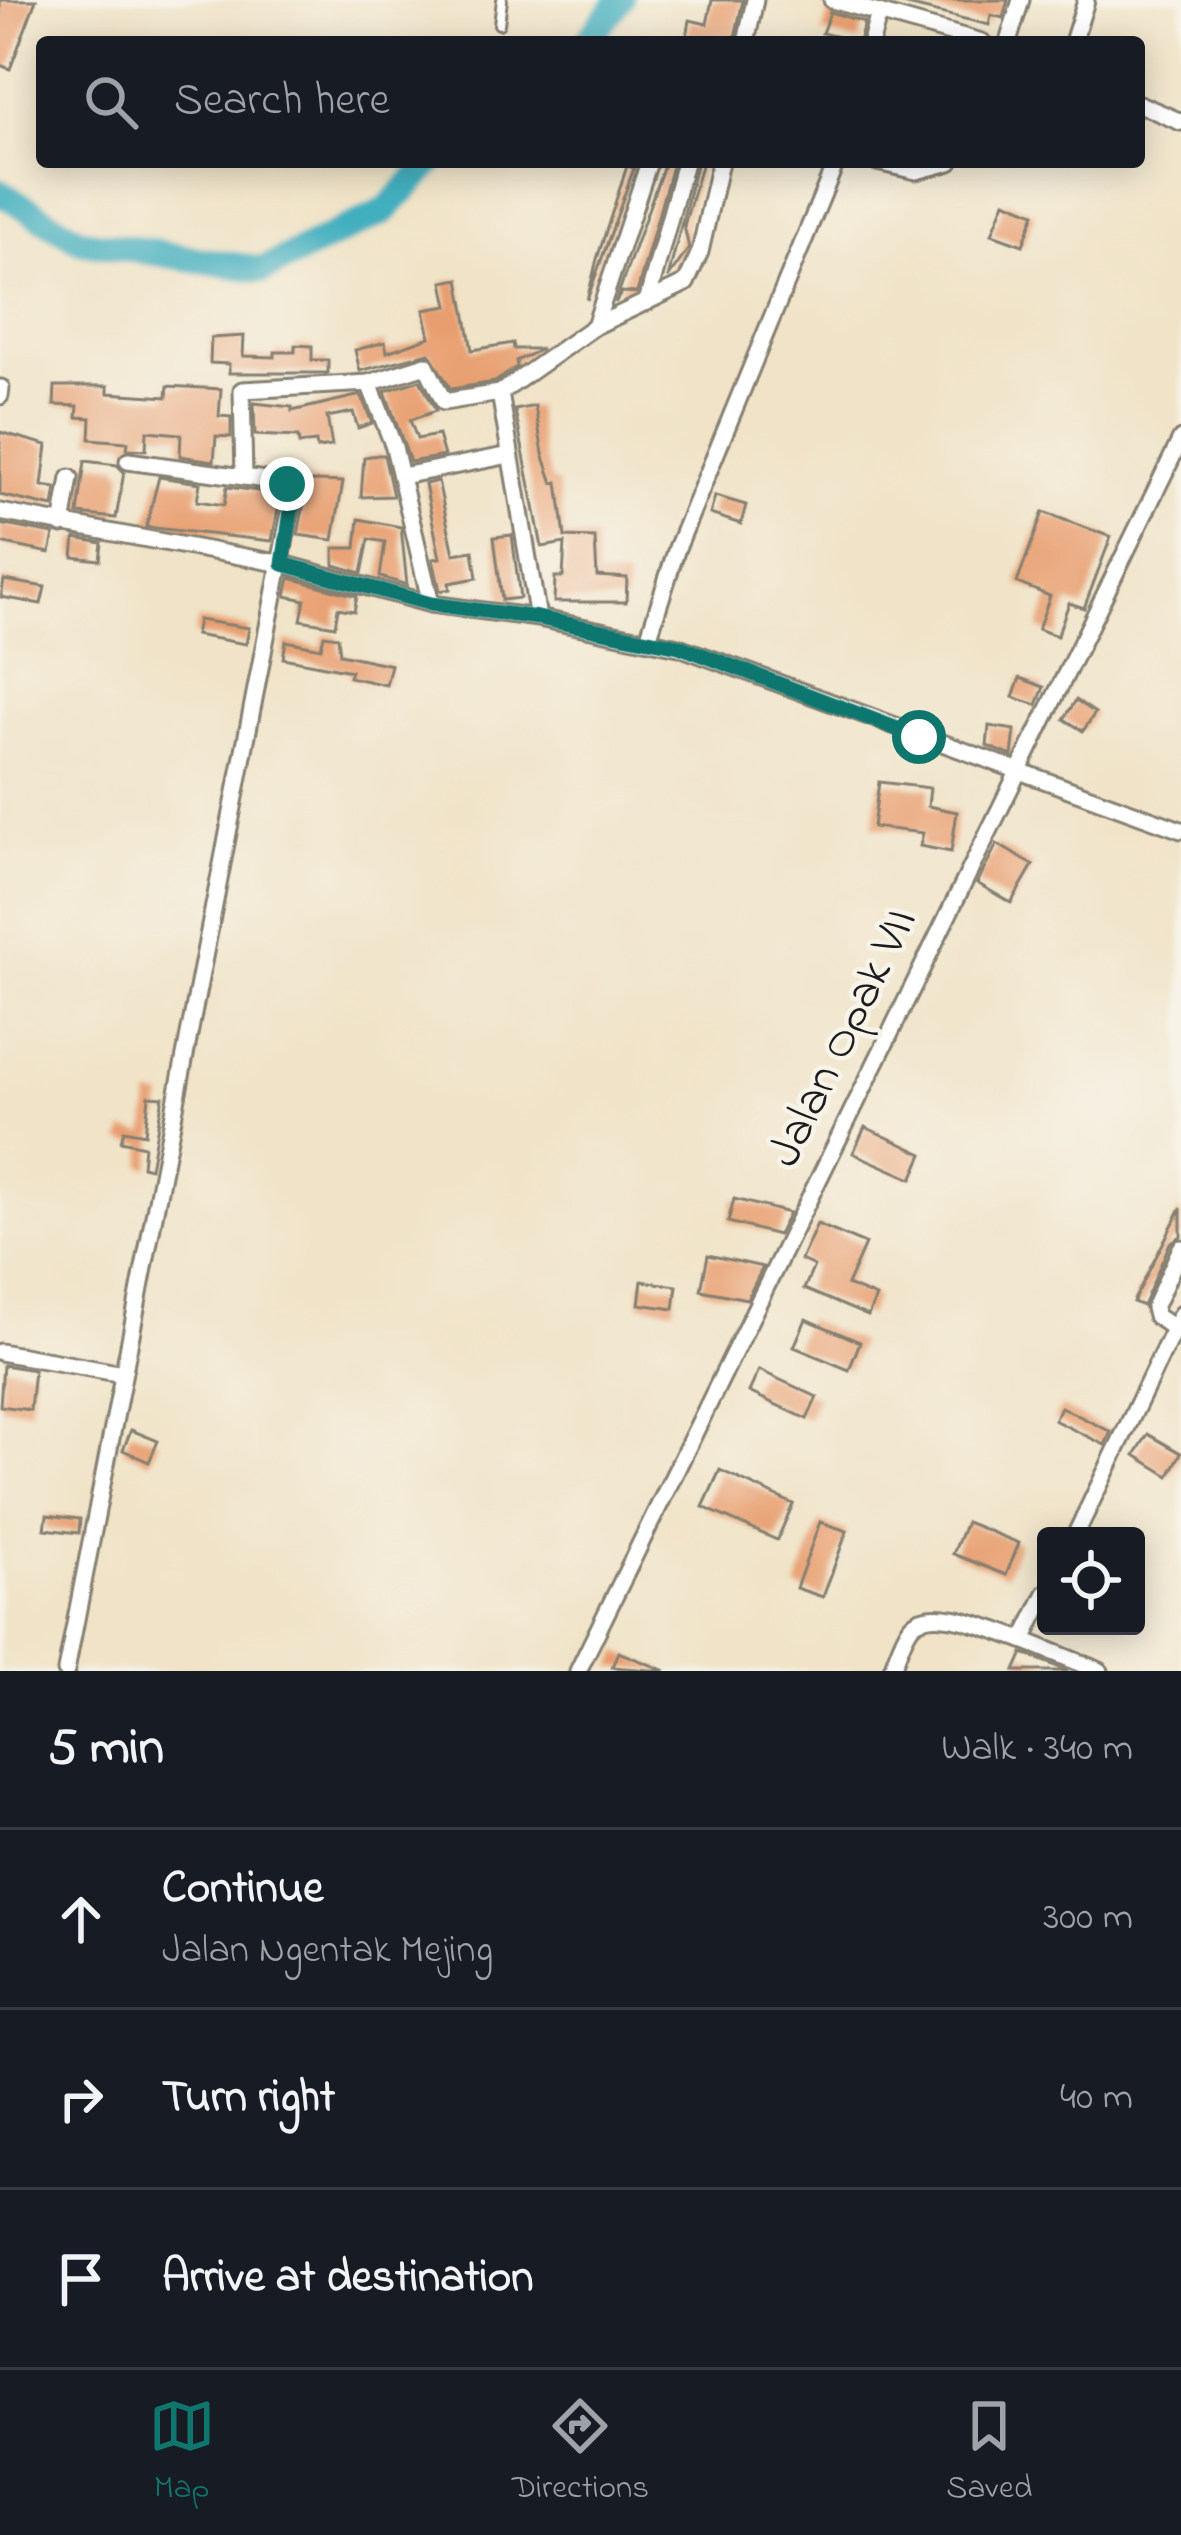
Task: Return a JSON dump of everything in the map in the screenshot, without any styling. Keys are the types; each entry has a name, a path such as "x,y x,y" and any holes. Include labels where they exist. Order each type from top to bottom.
{"street":[{"path":"747,36 755,0"},
{"path":"832,0 963,36"},
{"path":"1010,36 1021,0"},
{"path":"1075,36 1086,1"},
{"path":"1145,107 1181,122"},
{"path":"595,326 647,168"},
{"path":"646,302 684,168"},
{"path":"244,477 242,390 369,382 426,365 444,402 500,393 595,326 686,283 694,268 719,168"},
{"path":"649,639 677,548 834,168"},
{"path":"369,382 402,476 431,604"},
{"path":"500,393 538,618"},
{"name":"Jalan Opak VII","path":"578,1671 1181,440"},
{"path":"402,476 510,455"},
{"path":"66,1671 283,564 293,489 244,477 128,461"},
{"path":"62,525 70,478"},
{"path":"0,512 283,564 431,604 649,639 1181,830"},
{"path":"1079,1527 1178,1321 1154,1308 1181,1248"},
{"path":"0,1352 123,1374"},
{"path":"1023,1640 1037,1611"},
{"path":"891,1671 910,1629 924,1618 944,1618 1023,1640 1100,1671"}],"lane":[{"path":"499,24 502,0"}],"building":[{"path":"0,0 36,0 10,69 0,65"},
{"path":"712,0 743,0 735,36 687,36 690,20 707,24"},
{"path":"887,0 1008,0 1003,18 991,15 989,25"},
{"path":"830,12 864,22 860,36 822,33"},
{"path":"626,168 634,168 587,300"},
{"path":"663,168 671,168 637,293 622,292 615,303"},
{"path":"696,168 700,168 684,226 689,248 668,278"},
{"path":"1005,201 1035,213 1023,245 992,234"},
{"path":"459,279 472,350 513,343 514,349 542,349 516,361 517,367 495,382 451,389 429,353 360,371 355,350 385,342 387,352 430,337 424,310 448,306 443,282"},
{"path":"244,336 243,356 275,357 275,352 295,352 295,345 312,346 312,360 328,360 328,373 229,373 229,364 210,363 211,338"},
{"path":"420,380 436,411 410,420 417,439 438,435 444,456 410,462 385,391"},
{"path":"55,386 108,386 108,393 167,397 168,386 221,389 219,416 231,417 231,437 216,436 214,461 180,456 181,434 147,431 146,450 127,449 128,442 90,439 91,418 77,417 78,406 54,405"},
{"path":"361,395 372,423 358,428 353,412 327,417 332,446 299,444 298,437 255,435 254,403 292,407 292,411"},
{"path":"535,406 543,454 553,483 558,482 565,537 595,538 597,576 627,578 626,602 554,602 555,577 563,577 565,543 542,547 515,410"},
{"path":"0,432 47,445 42,486 56,488 53,507 0,495"},
{"path":"384,455 393,496 361,497 364,457"},
{"path":"85,461 117,465 124,472 116,518 78,514"},
{"path":"159,477 200,483 197,501 224,505 227,487 281,494 272,541 146,527"},
{"path":"438,481 454,554 473,551 477,578 449,583 450,589 440,591 433,559 440,558 425,484"},
{"path":"301,482 343,482 333,540 298,535 306,493"},
{"path":"715,496 746,505 741,524 710,514"},
{"path":"1043,512 1111,537 1084,608 1069,603 1057,636 1038,629 1050,596 1017,583"},
{"path":"359,519 401,527 407,585 380,577 385,542 369,539 362,573 334,565 334,548 356,548"},
{"path":"0,524 54,534 50,553 0,543"},
{"path":"512,535 520,598 502,600 494,537"},
{"path":"75,538 102,543 100,560 73,557"},
{"path":"290,578 357,596 354,611 338,608 335,626 301,620 305,600 286,596"},
{"path":"4,580 45,587 41,604 1,597"},
{"path":"198,620 249,628 246,644 195,635"},
{"path":"324,635 338,637 340,654 391,665 386,685 349,677 351,671 283,658 286,641 321,648"},
{"path":"1020,678 1044,687 1037,705 1013,697"},
{"path":"1076,700 1095,713 1083,731 1064,719"},
{"path":"989,726 1015,730 1012,756 987,746"},
{"path":"879,782 930,788 928,806 957,812 951,852 920,846 923,833 873,827"},
{"path":"997,844 1033,865 1011,903 977,883"},
{"path":"149,1096 163,1097 150,1168 142,1166 144,1146 121,1141 124,1130 145,1134"},
{"path":"865,1127 923,1154 912,1179 853,1153"},
{"path":"734,1199 789,1213 778,1235 728,1222"},
{"path":"1181,1208 1181,1236 1170,1243 1143,1306 1133,1302"},
{"path":"817,1224 865,1244 847,1285 876,1297 868,1316 804,1289 814,1266 801,1260"},
{"path":"708,1255 763,1267 747,1299 701,1290"},
{"path":"642,1281 677,1286 674,1309 639,1304"},
{"path":"806,1319 860,1342 849,1370 794,1347"},
{"path":"3,1365 34,1370 30,1410 0,1406"},
{"path":"759,1370 817,1397 807,1419 749,1392"},
{"path":"1061,1407 1111,1432 1105,1445 1054,1420"},
{"path":"131,1430 158,1441 149,1462 123,1450"},
{"path":"1148,1434 1181,1453 1169,1476 1135,1455"},
{"path":"720,1470 793,1504 777,1540 703,1507"},
{"path":"47,1515 80,1519 79,1533 45,1529"},
{"path":"820,1522 847,1531 823,1597 796,1588"},
{"path":"966,1522 1019,1543 1006,1575 953,1554"},
{"path":"618,1652 664,1670 612,1667"},
{"path":"1023,1653 1068,1671 1015,1671"}],"waterway":[{"path":"592,36 620,0"},
{"path":"0,192 81,241 263,270 386,210 426,168"}],"route":[{"path":"287,484 294,492 283,564 368,583 431,604 538,618 679,646 919,737"}]}
